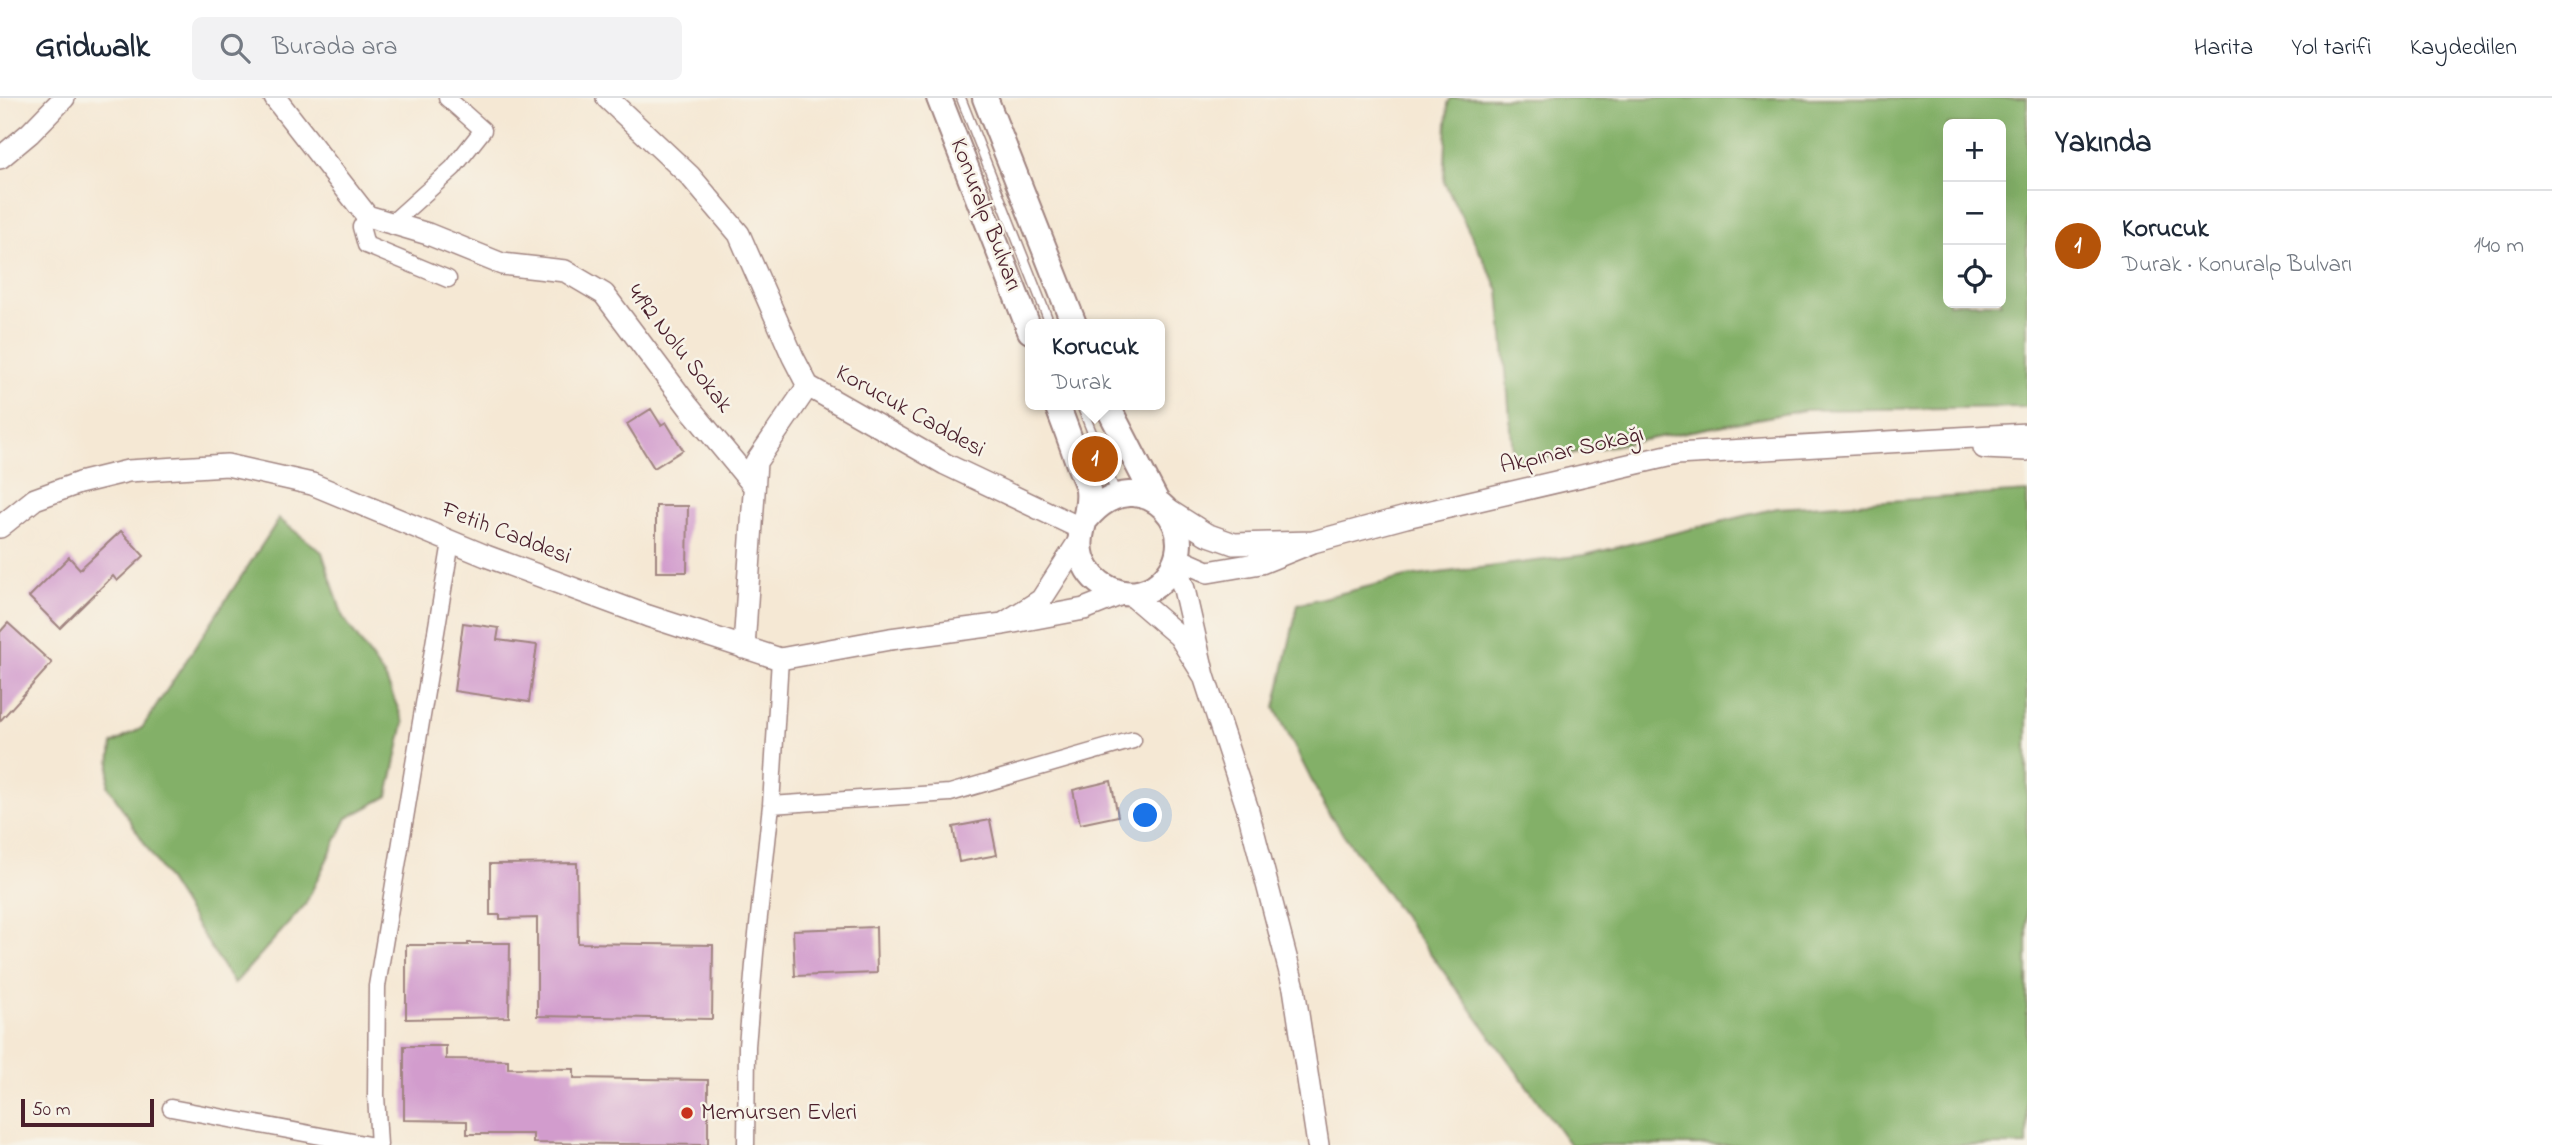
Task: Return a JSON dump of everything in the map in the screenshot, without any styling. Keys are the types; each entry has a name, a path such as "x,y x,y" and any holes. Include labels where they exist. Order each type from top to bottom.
{"main road":[{"name":"Konuralp Bulvarı","path":"940,98 1025,319"},
{"name":"Konuralp Bulvarı","path":"985,98 1072,319"},
{"path":"1059,410 1088,490 1080,550 1085,565 1094,579 1108,589 1141,593 1156,586 1168,575 1179,543 1177,527 1110,410"},
{"path":"1083,529 1097,506 1117,496 1142,495 1163,506"}],"street":[{"path":"0,158 30,133 64,98"},
{"path":"275,98 367,216 361,226 366,245 448,279"},
{"path":"392,223 453,168 483,130 447,98"},
{"name":"Korucuk Caddesi","path":"607,98 690,176 739,234 808,386 945,464 1083,529"},
{"name":"4192 Nolu Sokak","path":"367,216 428,234 502,264 565,271 604,294 688,406 754,486"},
{"path":"744,648 756,462 808,386"},
{"name":"Akpınar Sokağı","path":"1175,561 1208,572 1261,563 1313,542 1419,514 1676,454 2027,434"},
{"name":"Akpınar Sokağı","path":"1849,443 2027,450"},
{"name":"Fetih Caddesi","path":"0,527 35,499 79,483 128,471 227,466 312,484 451,542 648,616 780,659 1084,609 1126,593"},
{"name":"Akpınar Sokağı","path":"1163,506 1206,534 1234,544 1313,542"},
{"name":"Fetih Caddesi","path":"1003,624 1041,600 1083,529"},
{"path":"379,1145 376,1095 377,986 451,542"},
{"path":"1175,561 1184,589 1203,676 1247,807 1294,988 1318,1145"},
{"path":"1126,593 1179,636 1203,676"},
{"path":"746,1145 747,1046 771,805 780,659"},
{"path":"771,805 950,793 1133,740"},
{"path":"171,1108 369,1145"}],"lane":[{"path":"961,98 1048,319"},
{"path":"1084,410 1117,496"}],"green space":[{"path":"1451,98 2027,98 2027,407 1805,410 1514,464 1499,290 1444,182 1448,103"},
{"path":"2027,492 2027,1145 1570,1145 1328,813 1275,708 1298,604 1406,577 1585,555 1777,508"},
{"path":"279,519 322,552 343,617 386,679 404,723 388,796 347,818 305,905 234,984 108,786 112,744 142,728"}],"building":[{"path":"651,409 661,425 666,422 683,450 654,468 627,424"},
{"path":"656,506 688,506 687,572 656,572"},
{"path":"121,531 144,556 117,581 113,576 60,628 29,597 69,557 80,569"},
{"path":"8,623 52,663 0,721 0,632"},
{"path":"463,623 499,628 497,640 537,645 529,702 454,691"},
{"path":"1111,781 1118,816 1080,824 1073,790"},
{"path":"990,820 997,855 959,862 953,827"},
{"path":"577,863 578,943 713,945 712,1019 537,1016 537,918 500,919 500,915 490,915 490,864"},
{"path":"876,927 877,973 795,976 793,930"},
{"path":"510,943 509,1017 406,1019 406,945"},
{"path":"404,1046 446,1046 446,1059 508,1060 508,1068 574,1069 574,1078 708,1080 708,1145 533,1143 533,1134 467,1134 467,1121 404,1120"}],"place":[{"name":"Korucuk","path":"1095,459"},
{"name":"Memursen Evleri","path":"687,1113"}]}
